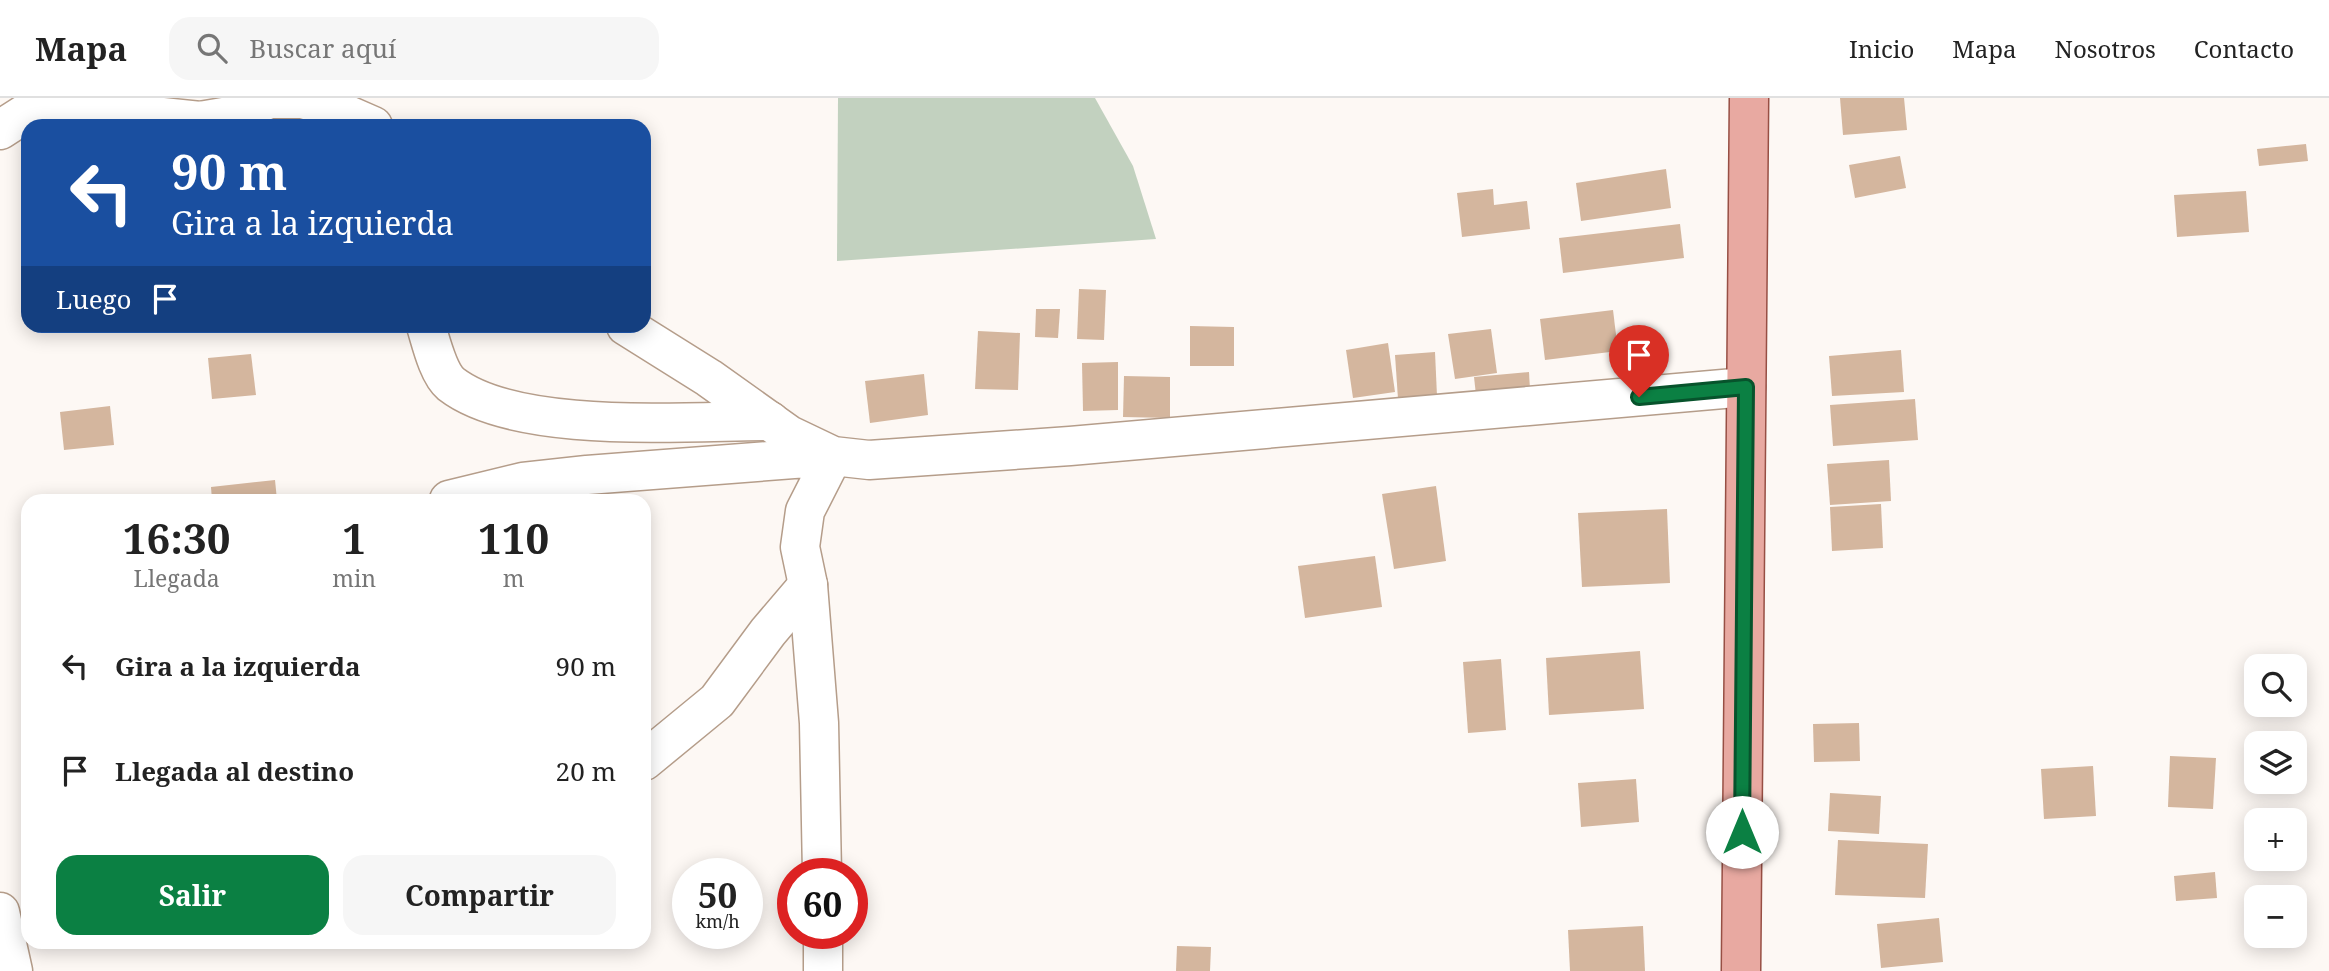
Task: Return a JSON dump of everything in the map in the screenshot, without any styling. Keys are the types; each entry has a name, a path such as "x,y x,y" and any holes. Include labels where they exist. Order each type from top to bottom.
{"main road":[{"path":"1741,971 1749,98"}],"street":[{"path":"212,119 235,115 269,99 303,99 357,119"},
{"path":"0,130 34,108 74,100 126,113 182,119"},
{"path":"428,333 434,355 449,382 474,397 515,411 587,421 770,421"},
{"path":"637,333 709,378 789,435 833,456"},
{"path":"474,494 523,482 561,478 833,456 869,460 1057,447 1746,387"},
{"path":"822,858 820,723 808,585 800,547 805,511 833,456"},
{"path":"651,755 717,702 768,632 808,585"},
{"path":"0,912 13,971"},
{"path":"822,949 823,971"}],"green space":[{"path":"838,98 1095,98 1133,166 1156,239 837,261"}],"building":[{"path":"1840,98 1904,98 1907,130 1843,135"},
{"path":"2306,144 2308,161 2259,166 2257,149"},
{"path":"1900,156 1906,188 1855,198 1849,165"},
{"path":"1666,169 1671,208 1581,221 1576,183"},
{"path":"1493,189 1494,205 1527,201 1530,229 1462,237 1457,193"},
{"path":"2246,191 2249,232 2177,237 2174,195"},
{"path":"1680,224 1684,258 1563,273 1559,238"},
{"path":"1079,289 1106,290 1104,340 1077,339"},
{"path":"1036,309 1060,309 1058,338 1035,337"},
{"path":"1613,310 1618,351 1545,360 1540,319"},
{"path":"1190,326 1234,327 1234,366 1190,366"},
{"path":"1491,329 1497,373 1455,379 1448,334"},
{"path":"978,331 1020,333 1018,390 975,389"},
{"path":"1388,343 1395,392 1353,398 1346,350"},
{"path":"1901,350 1904,392 1832,396 1829,356"},
{"path":"1435,352 1437,396 1398,399 1395,355"},
{"path":"251,354 256,395 212,399 208,358"},
{"path":"1118,362 1118,410 1083,411 1082,363"},
{"path":"1529,372 1530,390 1476,395 1474,377"},
{"path":"924,374 928,415 870,423 865,381"},
{"path":"1124,376 1170,377 1170,418 1123,417"},
{"path":"1915,399 1918,440 1833,446 1830,405"},
{"path":"110,406 114,445 64,450 60,412"},
{"path":"1889,460 1891,501 1830,505 1827,464"},
{"path":"275,480 276,494 212,494 211,487"},
{"path":"1436,486 1446,561 1394,569 1382,494"},
{"path":"1881,504 1883,548 1832,551 1830,507"},
{"path":"1667,509 1670,583 1582,587 1578,513"},
{"path":"1375,556 1382,607 1305,618 1298,566"},
{"path":"1640,651 1644,709 1549,715 1546,658"},
{"path":"1501,659 1506,730 1468,733 1463,662"},
{"path":"1859,723 1860,761 1814,762 1813,724"},
{"path":"2170,756 2216,758 2213,809 2168,807"},
{"path":"2093,766 2096,816 2044,819 2041,769"},
{"path":"1636,779 1639,822 1581,827 1578,783"},
{"path":"1830,793 1881,796 1879,834 1828,831"},
{"path":"1838,840 1928,844 1925,898 1835,895"},
{"path":"2215,872 2217,898 2176,901 2174,876"},
{"path":"1939,918 1943,962 1881,968 1877,924"},
{"path":"1643,926 1645,971 1570,971 1568,930"},
{"path":"1177,946 1211,947 1210,971 1176,971"}],"route":[{"path":"1639,397 1746,387 1742,832"}]}
